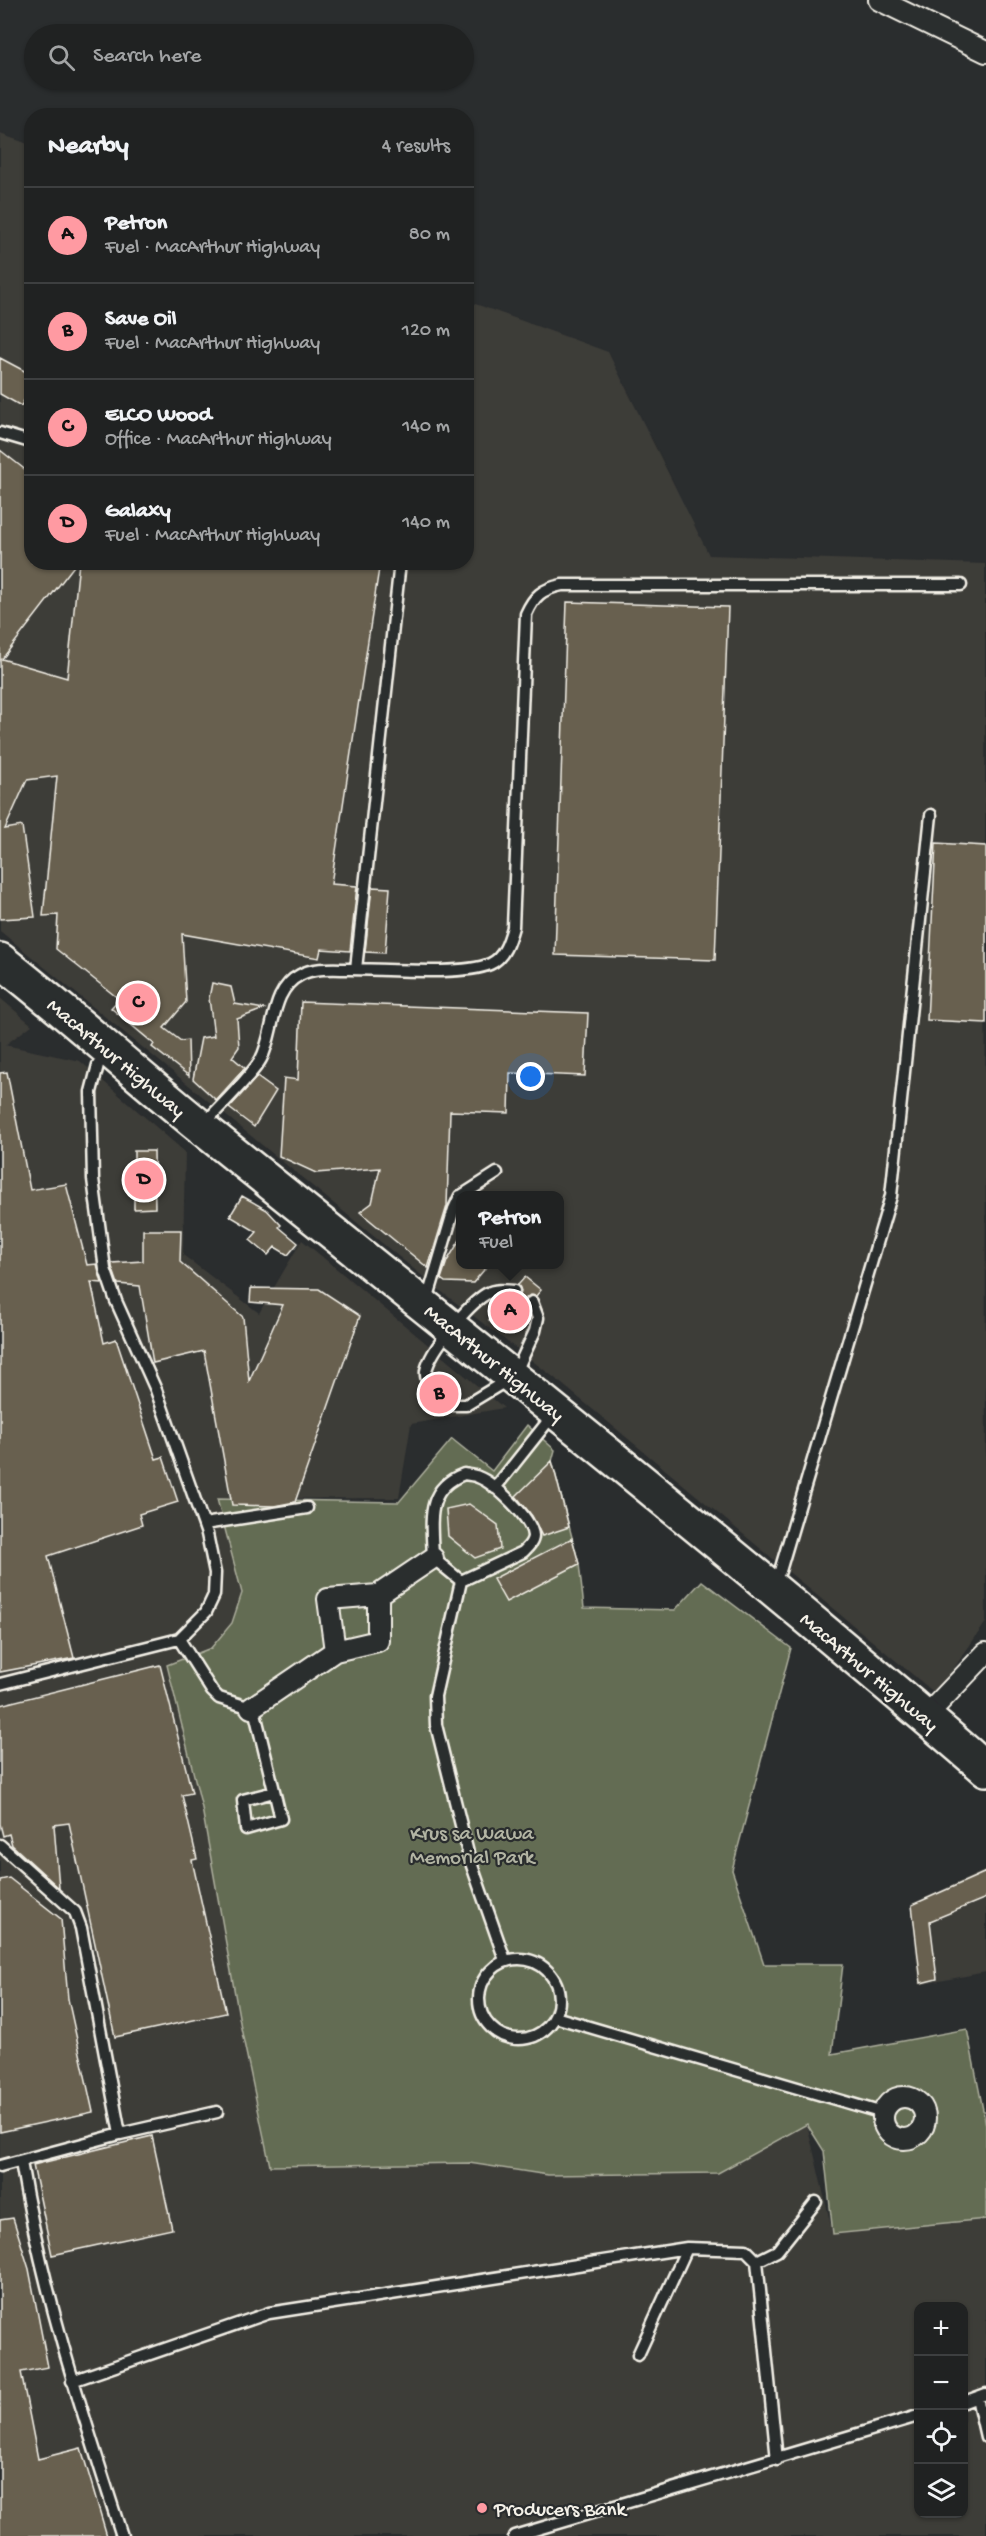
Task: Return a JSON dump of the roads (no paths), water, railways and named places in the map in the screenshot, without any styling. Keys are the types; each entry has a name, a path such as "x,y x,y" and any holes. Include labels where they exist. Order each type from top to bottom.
{"highway":[{"name":"MacArthur Highway","path":"0,960 201,1127 556,1411 768,1585 986,1769"}],"street":[{"path":"879,0 986,52"},
{"path":"335,1651 328,1599 378,1594 433,1558"},
{"path":"251,1708 335,1651 378,1641 378,1594"},
{"path":"924,1717 986,1653"}],"lane":[{"path":"0,433 24,440"},
{"path":"356,969 399,570"},
{"path":"201,1127 261,1060 272,1030 278,1001 285,987 300,975 324,969 467,970 492,964 507,948 513,927 526,614 533,598 546,588 562,585 961,585"},
{"path":"768,1585 780,1571 891,1196 931,815"},
{"path":"0,1684 179,1640 206,1612 214,1595 215,1573 204,1524 156,1390 116,1301 105,1269 93,1179 91,1092 98,1065 108,1051"},
{"path":"469,1191 497,1173"},
{"path":"426,1306 456,1205"},
{"path":"429,1389 426,1373 430,1360 452,1326 487,1293 500,1290 514,1291"},
{"path":"445,1405 466,1405 514,1377 535,1331 538,1318 532,1302"},
{"path":"495,1488 556,1411"},
{"path":"464,1474 479,1477 495,1488 520,1511 533,1537 530,1545 523,1552 461,1581 433,1558 432,1509 437,1495 448,1480 464,1474"},
{"path":"204,1524 307,1508"},
{"path":"461,1581 435,1696 436,1725 469,1857 505,1960"},
{"path":"179,1640 219,1698 251,1708 256,1717 274,1792"},
{"path":"1,1848 75,1912 81,1928 120,2134"},
{"path":"505,1960 532,1960 545,1967 553,1976 558,1989 559,2006 555,2017 543,2031 531,2038 515,2040 501,2036 490,2029 479,2009 478,1995 481,1982 489,1971 505,1960"},
{"path":"555,2017 883,2112"},
{"path":"0,2166 120,2134 217,2112"},
{"path":"21,2162 40,2266 72,2381 122,2536"},
{"path":"757,2261 777,2250 816,2202"},
{"path":"72,2381 268,2313 687,2248 746,2250 757,2261 777,2460"},
{"path":"638,2355 687,2248"},
{"path":"981,2396 986,2438"},
{"path":"514,2536 777,2460 914,2417"}],"place":[{"name":"ELCO Wood","path":"138,1003"},
{"name":"Galaxy","path":"144,1180"},
{"name":"Petron","path":"510,1311"},
{"name":"Save Oil","path":"439,1394"},
{"name":"Producers Bank","path":"482,2508"}],"park label":[{"name":"Krus sa Wawa Memorial Park","path":"472,1844"}]}
